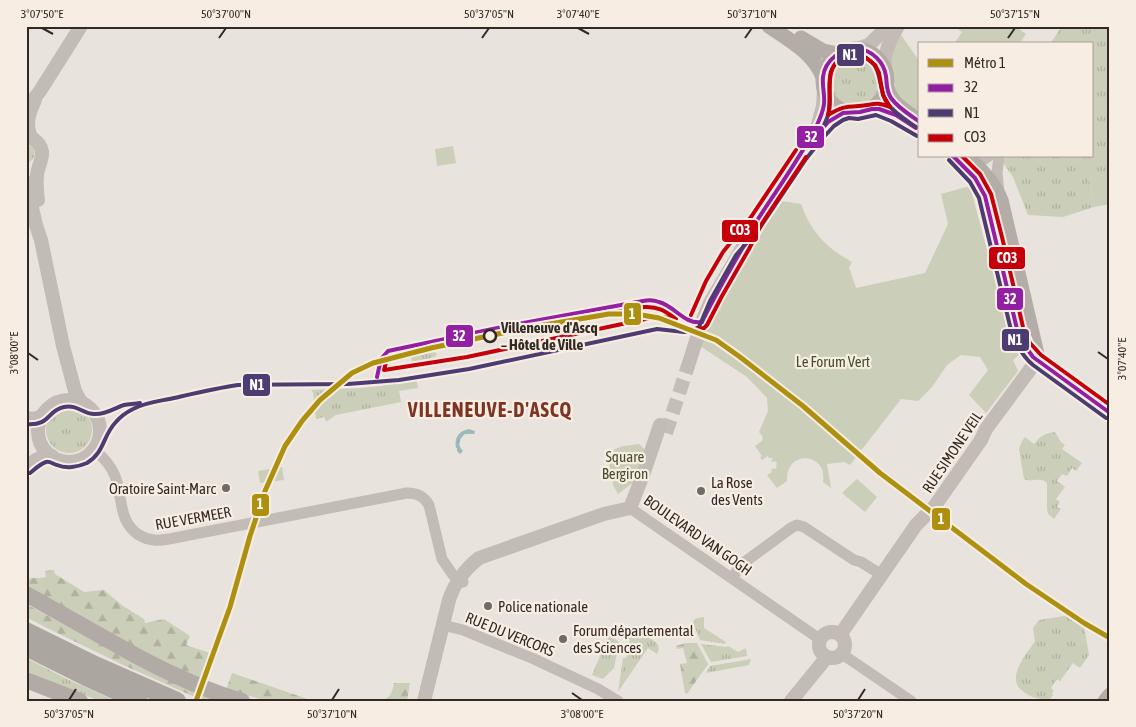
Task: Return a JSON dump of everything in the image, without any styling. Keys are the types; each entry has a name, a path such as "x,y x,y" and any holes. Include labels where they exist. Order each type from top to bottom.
{"highway":[{"path":"26,631 95,665 177,701"},
{"path":"26,648 139,701"}],"main road":[{"path":"769,26 809,55 819,67 829,100 834,106 841,110 856,113 876,109 901,119 918,130"},
{"path":"784,26 817,48 838,54"},
{"path":"823,83 828,64 838,54 847,50 864,50 880,61 886,76 888,92 893,100 899,107 918,121"},
{"path":"868,110 878,103 882,96 885,89 886,76"},
{"path":"965,159 990,180 999,195 1037,360"},
{"path":"965,159 985,196 1019,336 1027,350 1037,360 1110,413"},
{"path":"26,594 167,672 206,690 242,701"},
{"path":"26,680 80,701"},
{"path":"1105,701 1110,695"}],"street":[{"path":"81,26 40,91 28,119 29,137 37,142 42,149 42,158 36,181 41,240 62,346 75,391 81,402 93,411 99,424 99,438 94,449 84,457 64,461 52,456 46,450 40,438 39,425 42,416 48,408 57,402 67,400 81,402"},
{"path":"857,49 869,45 888,26"},
{"path":"886,76 884,60 898,26"},
{"path":"684,366 707,310 730,268 754,225 801,155 818,125 824,100 823,83"},
{"path":"26,109 40,91"},
{"path":"801,155 830,121 836,116 848,112"},
{"path":"999,158 997,173 999,195"},
{"path":"26,173 34,170 40,164"},
{"path":"26,182 41,240"},
{"path":"57,402 64,387 62,346"},
{"name":"RUE SIMONE VEIL","path":"840,635 916,525 934,507 981,440 986,429 1037,360"},
{"path":"26,418 34,419 42,416"},
{"path":"630,508 643,475 662,444 663,429"},
{"name":"RUE VERMEER","path":"94,449 104,457 113,470 123,512 129,525 142,537 156,541 169,540 369,499 411,493 423,497 429,505 442,559 448,569 461,580"},
{"path":"26,468 40,458 52,456"},
{"name":"BOULEVARD VAN GOGH","path":"424,701 461,580 490,554 604,514 630,508 821,640"},
{"path":"732,578 742,564 797,525 804,527 854,560 861,562 882,575"},
{"name":"BOULEVARD VAN GOGH","path":"431,701 445,646 446,626"},
{"name":"RUE DU VERCORS","path":"446,626 463,630 534,659 598,689 618,701"},
{"path":"830,632 840,635 844,639 845,649 842,654 835,658 827,657 820,650 821,640 830,632"},
{"path":"842,654 911,701"},
{"path":"791,701 827,657"}],"green space":[{"path":"954,26 1015,26 1026,34 1020,42 955,42 962,32"},
{"path":"1062,26 1110,26 1110,174 1089,178 1094,207 1063,217 1028,215 1013,177 1002,161 1003,158 1094,158 1094,42 1051,42"},
{"path":"901,35 918,59 918,114 895,92 891,64 894,48"},
{"path":"850,55 860,55 874,62 881,76 881,86 874,100 860,107 850,107 840,103 833,96 829,86 829,76 833,66 840,59"},
{"path":"26,144 34,150 34,157 26,164"},
{"path":"453,146 456,163 437,166 435,149"},
{"path":"1110,174 1110,204 1094,207 1089,178"},
{"name":"Le Forum Vert","path":"970,186 1010,337 1019,355 1013,360 1018,371 986,413 969,395 988,370 980,357 961,355 947,365 932,387 918,401 901,399 850,465 844,462 827,464 831,488 823,482 823,472 819,465 813,460 806,458 792,463 788,471 787,481 777,488 767,475 772,472 771,470 777,468 777,463 771,461 773,458 768,456 762,460 760,458 762,456 755,446 763,440 759,432 768,411 767,398 747,377 700,346 712,314 781,201 801,204 820,238 834,251 852,262 849,267 856,288 925,273 948,224 941,194"},
{"path":"434,352 437,354 435,357 412,362 411,356"},
{"path":"416,379 418,388 399,391 401,402 336,415 326,422 325,417 316,419 313,392 311,390 361,388"},
{"path":"69,407 82,411 88,417 92,430 88,443 82,449 69,453 56,449 50,443 46,430 50,417 56,411"},
{"path":"1055,432 1065,445 1062,449 1082,463 1076,471 1072,468 1067,476 1062,474 1057,481 1065,487 1056,499 1060,502 1057,507 1061,509 1054,519 1048,514 1047,509 1047,483 1042,480 1024,479 1019,449 1025,437 1034,444 1043,435"},
{"name":"Square Bergiron","path":"639,444 645,450 634,482 618,494 613,485 608,457 617,448"},
{"path":"282,467 284,480 260,483 258,471"},
{"path":"857,479 877,497 865,512 842,493"},
{"path":"54,570 55,574 84,592 104,590 123,606 144,619 145,623 164,619 190,636 186,645 210,653 199,680 71,613 27,585 30,578 46,577 45,571"},
{"path":"26,604 216,701 205,701 188,694 49,629 26,617"},
{"path":"1070,615 1081,623 1085,631 1089,655 1080,668 1073,663 1060,681 1057,679 1051,688 1054,691 1050,699 1030,696 1018,687 1016,674 1022,660 1035,641 1033,628 1039,620"},
{"path":"704,617 704,628 726,642 725,644 700,640 693,623 696,619"},
{"path":"628,634 640,638 648,637 659,648 657,654 648,648 618,692 623,658 626,658 627,655 624,652 626,643 629,644 630,640 627,639"},
{"path":"609,635 619,642 614,668 603,679 592,675"},
{"path":"686,643 697,643 708,664 687,694 685,693 680,664 687,663 683,648 677,649 676,646"},
{"path":"701,644 728,646 738,652 746,648 747,656 711,662"},
{"path":"26,658 116,701 100,701 26,671"},
{"path":"751,659 749,665 706,673 710,666"},
{"path":"232,673 313,701 268,701 226,690"},
{"path":"394,683 410,683 407,701 381,701 390,694"}],"water":[{"path":"469,429 475,431 474,434 465,434 461,438 459,444 463,451 460,454 456,448 457,438 462,431"}],"tunnel":[{"path":"666,433 688,366"}],"metro line":[{"name":"1","path":"196,701 230,607 265,491 285,446 302,421 320,400 352,373 373,363 431,348 526,328 609,314 636,314 659,318 716,340 803,406 880,473 1026,584 1110,638"}],"transit line":[{"name":"32","path":"702,322 754,225 794,164 821,117 824,97 824,71 830,60 840,53 852,49 863,50 872,54 883,66 887,90 891,98 918,121"},
{"name":"N1","path":"812,146 829,112 830,74 838,61 850,55 862,56 875,65 887,103 916,127"},
{"name":"CO3","path":"852,55 865,57 875,65 879,73 883,95 890,107 877,104 849,107 828,115 831,71 835,64 852,55"},
{"name":"32","path":"809,145 828,122 843,113 879,109 896,115 916,128"},
{"name":"N1","path":"30,473 46,462 68,467 87,463 97,454 111,428 119,419 133,409 154,402 214,389 238,385 348,384 399,380 469,369 657,329 691,331 699,327 710,301 736,255 759,229 806,159 834,126 849,118 858,119 876,115 917,136"},
{"name":"CO3","path":"691,315 706,281 723,252 751,217 796,150"},
{"name":"CO3","path":"696,329 704,328 707,325 761,225 806,157"},
{"name":"32","path":"955,158 975,178 985,196 1017,329 1025,346 1033,357 1110,413"},
{"name":"CO3","path":"964,158 980,174 991,194 1023,327 1030,343 1041,355 1110,405"},
{"name":"N1","path":"949,160 970,182 979,198 1011,330 1020,349 1033,365 1106,418"},
{"name":"32","path":"377,377 381,359 388,351 507,326 645,301 665,304 690,321 702,322"},
{"name":"CO3","path":"644,307 653,307 676,319 655,317 467,357 384,370 386,362 391,357 508,332 644,307"},
{"name":"N1","path":"26,424 40,423 58,409 69,406 90,414 98,414 124,405 140,403"}],"place":[{"name":"Villeneuve d'Ascq – Hôtel de Ville","path":"490,336"},
{"name":"Oratoire Saint-Marc","path":"226,488"},
{"name":"La Rose des Vents","path":"701,491"},
{"name":"Police nationale","path":"488,606"},
{"name":"Forum départemental des Sciences","path":"563,639"}],"district":[{"name":"VILLENEUVE-D'ASCQ","path":"490,409"}]}
